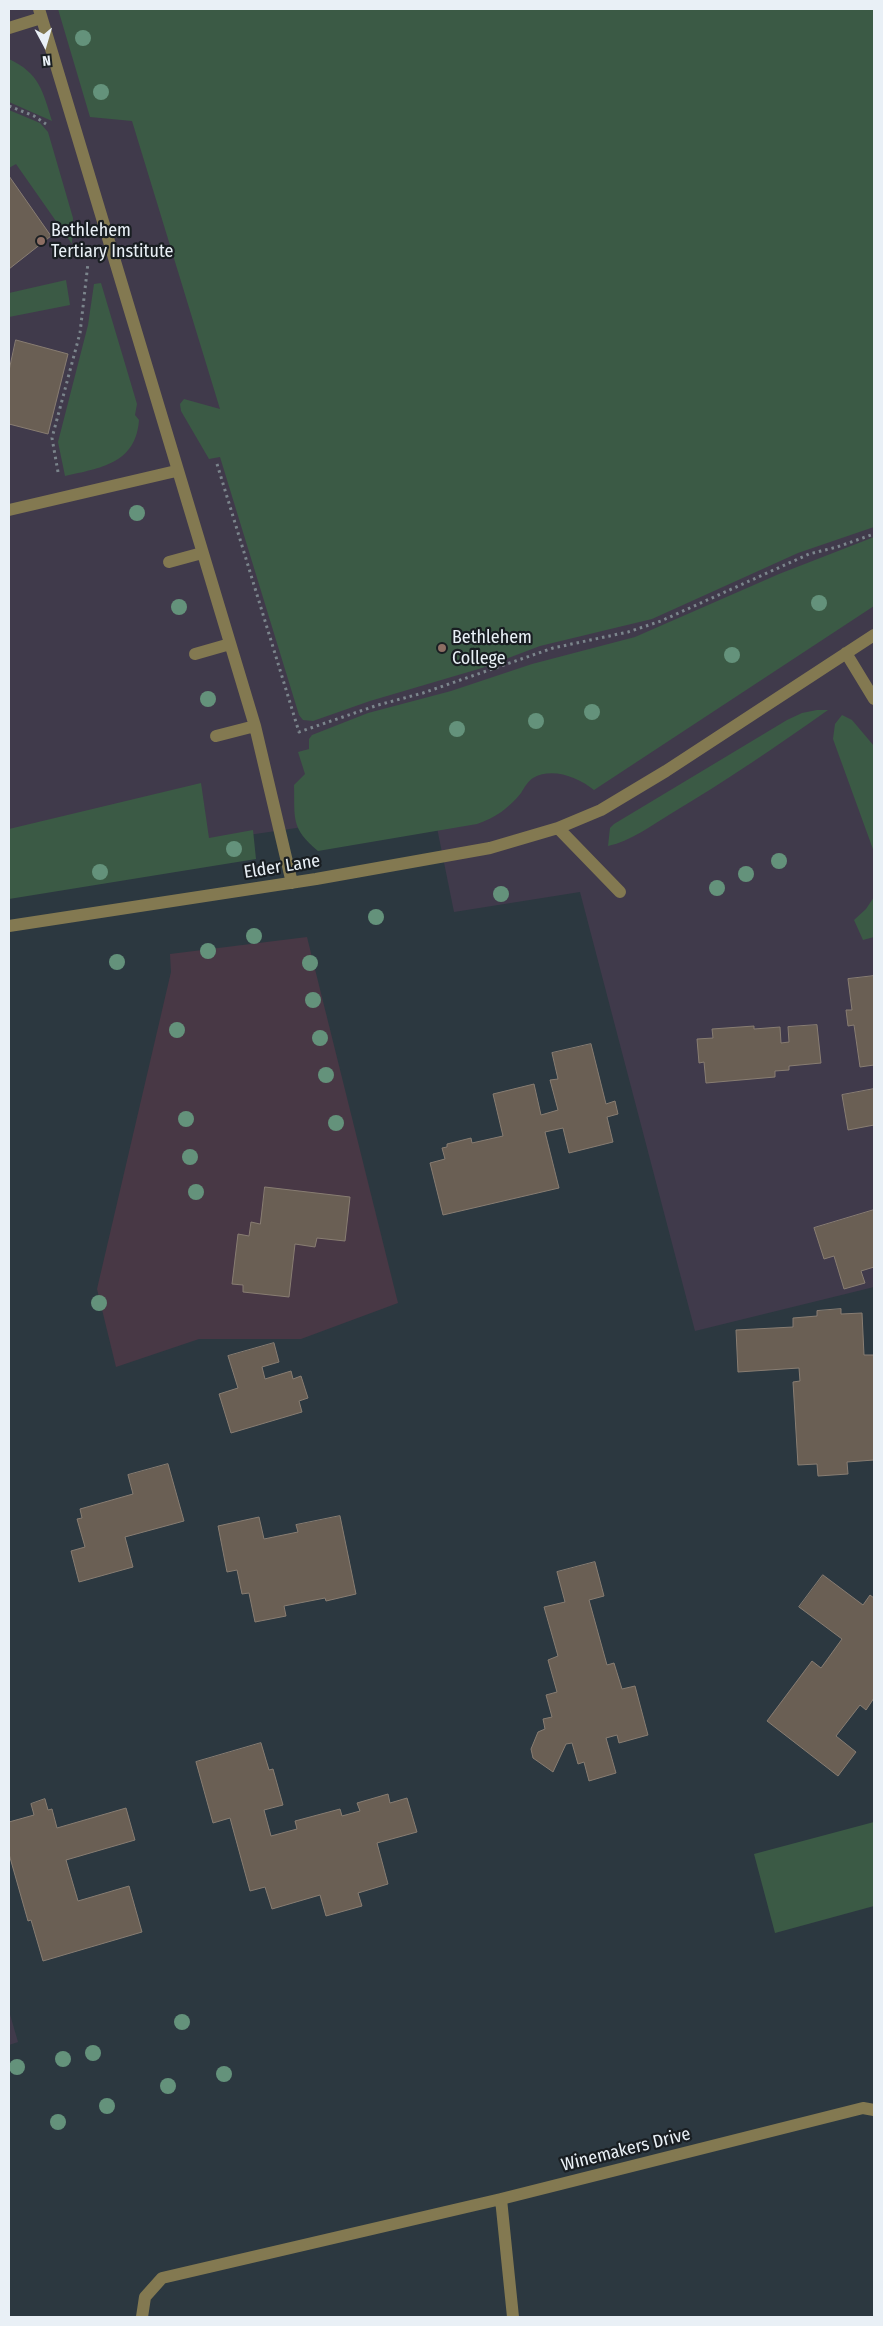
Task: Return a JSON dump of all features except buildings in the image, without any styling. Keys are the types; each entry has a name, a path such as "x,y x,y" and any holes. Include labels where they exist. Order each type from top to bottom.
{"street":[{"path":"9,28 40,14 176,471 255,726 292,883"},
{"path":"9,510 176,471"},
{"path":"169,562 202,553"},
{"name":"Elder Lane","path":"9,926 292,883 490,848 558,828 601,810 650,781 731,730 874,635"},
{"path":"195,654 230,644"},
{"path":"846,653 874,699"},
{"path":"216,736 255,726"},
{"path":"558,828 620,892"},
{"name":"Winemakers Drive","path":"142,2317 145,2297 162,2278 501,2199 863,2108 874,2110"},
{"path":"501,2199 513,2317"}],"path":[{"path":"9,106 42,120 51,131"},
{"path":"62,497 52,438 80,333 89,257"},
{"path":"216,464 299,732 378,705 423,693 552,648 628,632 661,621 809,554 837,547 874,534"}],"shaded area":[{"name":"Bethlehem College","path":"9,9 874,9 874,1287 695,1331 580,892 454,912 433,808 9,870"},
{"path":"307,937 398,1303 301,1339 199,1339 116,1367 97,1289 171,972 170,954"},
{"path":"9,2011 18,2042 9,2045"}],"green space":[{"path":"58,9 874,9 874,527 798,553 652,619 540,646 482,668 370,701 313,721 303,720 299,715 220,457 209,459 181,411 180,404 184,399 220,409 132,121 90,117"},
{"path":"9,59 27,70 38,84 52,121 9,102"},
{"path":"9,110 40,123 48,132 73,218 72,244 16,164 9,168"},
{"path":"66,280 70,305 9,317 9,293"},
{"path":"101,283 137,404 135,415 139,420 136,435 131,446 114,462 65,476 58,442 88,325 94,284"},
{"path":"874,537 874,606 594,790 588,785 565,775 548,773 533,778 507,808 496,816 477,824 318,851 309,843 298,828 295,814 294,785 305,774 298,752 309,749 309,739 312,735 368,713 451,691 532,664 635,637 779,574"},
{"path":"828,710 692,801 633,837 608,846 610,828 614,824 787,720 802,713"},
{"path":"842,715 852,720 874,746 874,852 833,739 835,724"},
{"path":"201,783 209,838 253,830 256,859 9,899 9,829"},
{"path":"874,897 874,937 863,940 854,920 866,909"},
{"path":"874,1822 874,1906 775,1933 754,1854"}],"place":[{"name":"Bethlehem Tertiary Institute","path":"41,241"},
{"name":"Bethlehem College","path":"442,648"}]}
